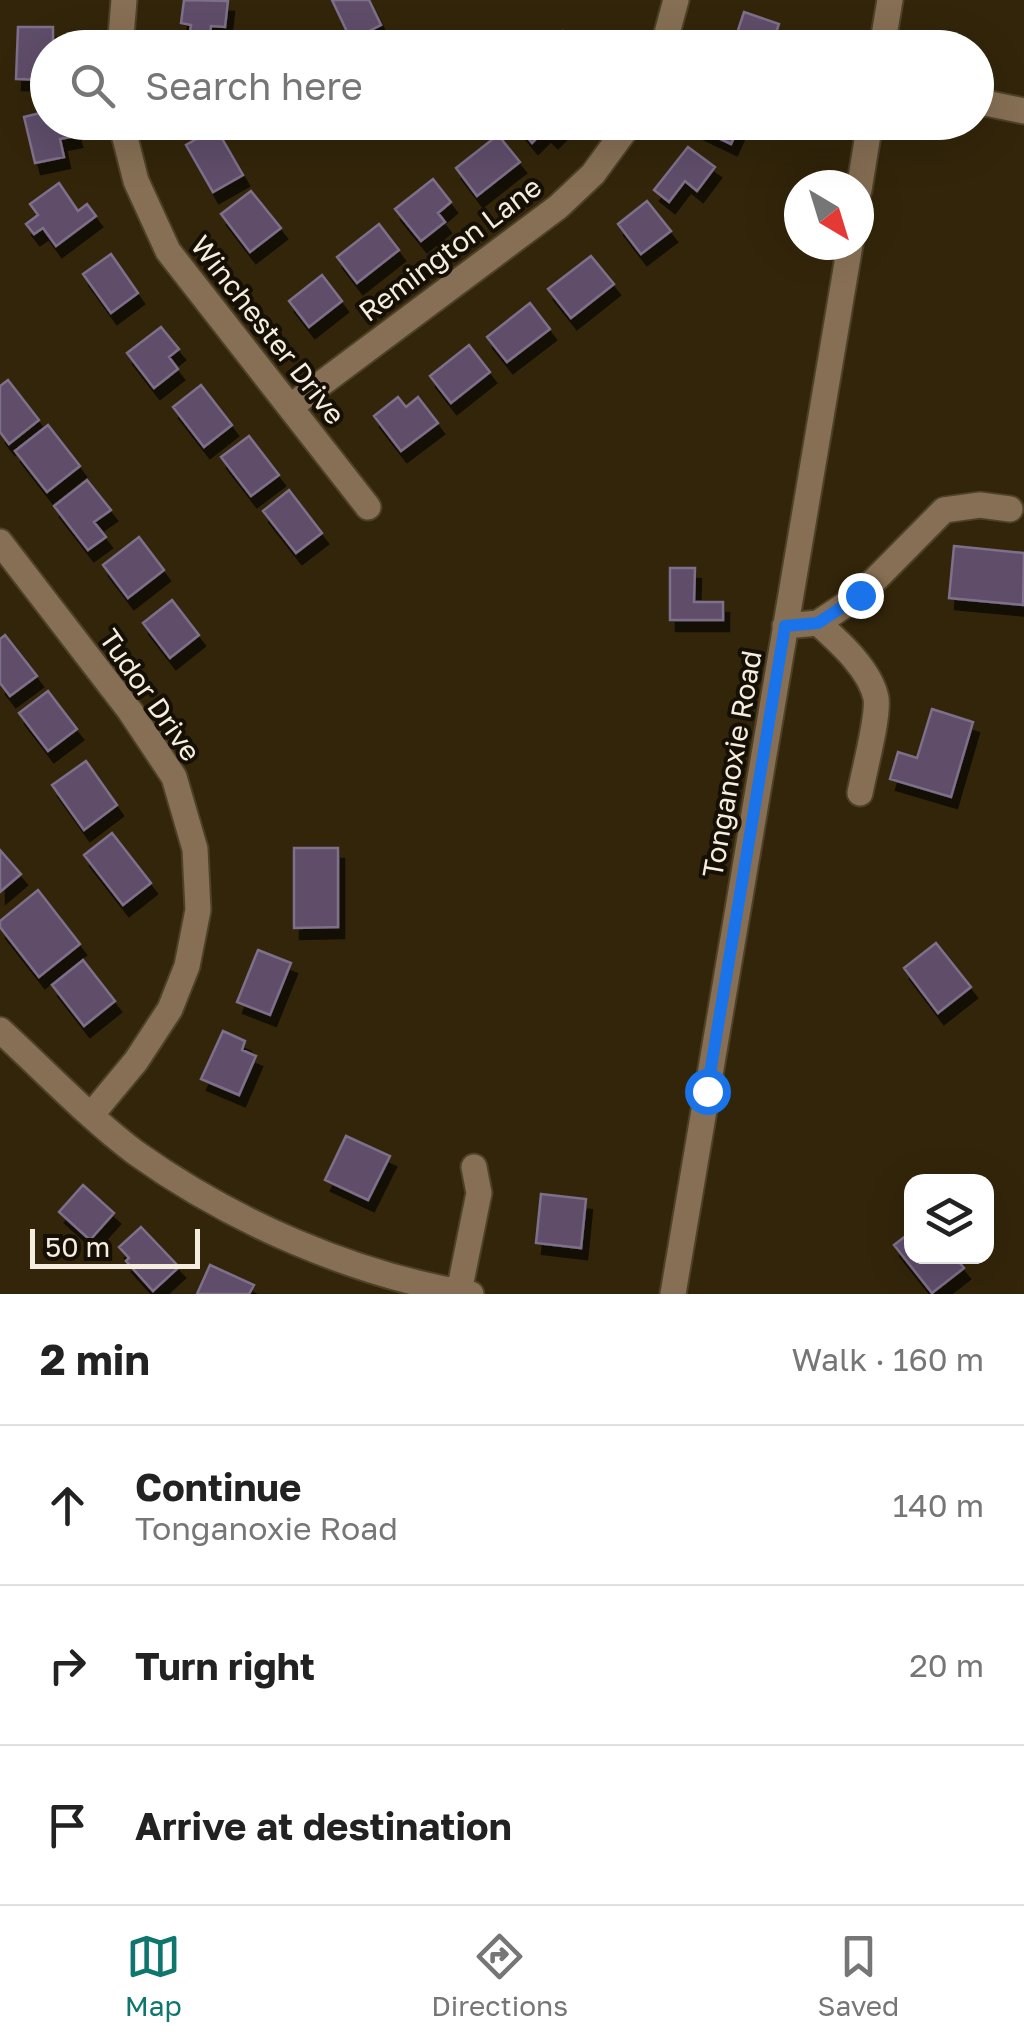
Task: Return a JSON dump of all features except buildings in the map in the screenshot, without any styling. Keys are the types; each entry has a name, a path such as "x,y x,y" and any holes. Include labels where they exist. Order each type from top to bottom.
{"street":[{"path":"122,30 124,0"},
{"path":"668,30 676,0"},
{"path":"885,30 890,0"},
{"path":"994,105 1024,111"},
{"name":"Winchester Drive","path":"126,140 136,181 168,251 368,507"},
{"name":"Remington Lane","path":"290,407 558,206 593,174 618,140"},
{"path":"862,170 867,140"},
{"name":"Tonganoxie Road","path":"673,1294 847,260"},
{"path":"785,626 818,623 860,595 944,510 980,505 1010,509"},
{"name":"Tudor Drive","path":"0,542 130,711 174,777 195,849 198,910 187,966 170,1008 136,1061 92,1114"},
{"path":"818,623 854,660 871,684 877,702 860,792"},
{"path":"0,1030 135,1152 243,1217 425,1286 465,1293 478,1192 474,1167"}],"route":[{"path":"707,1091 785,626 818,623 860,595"}]}
